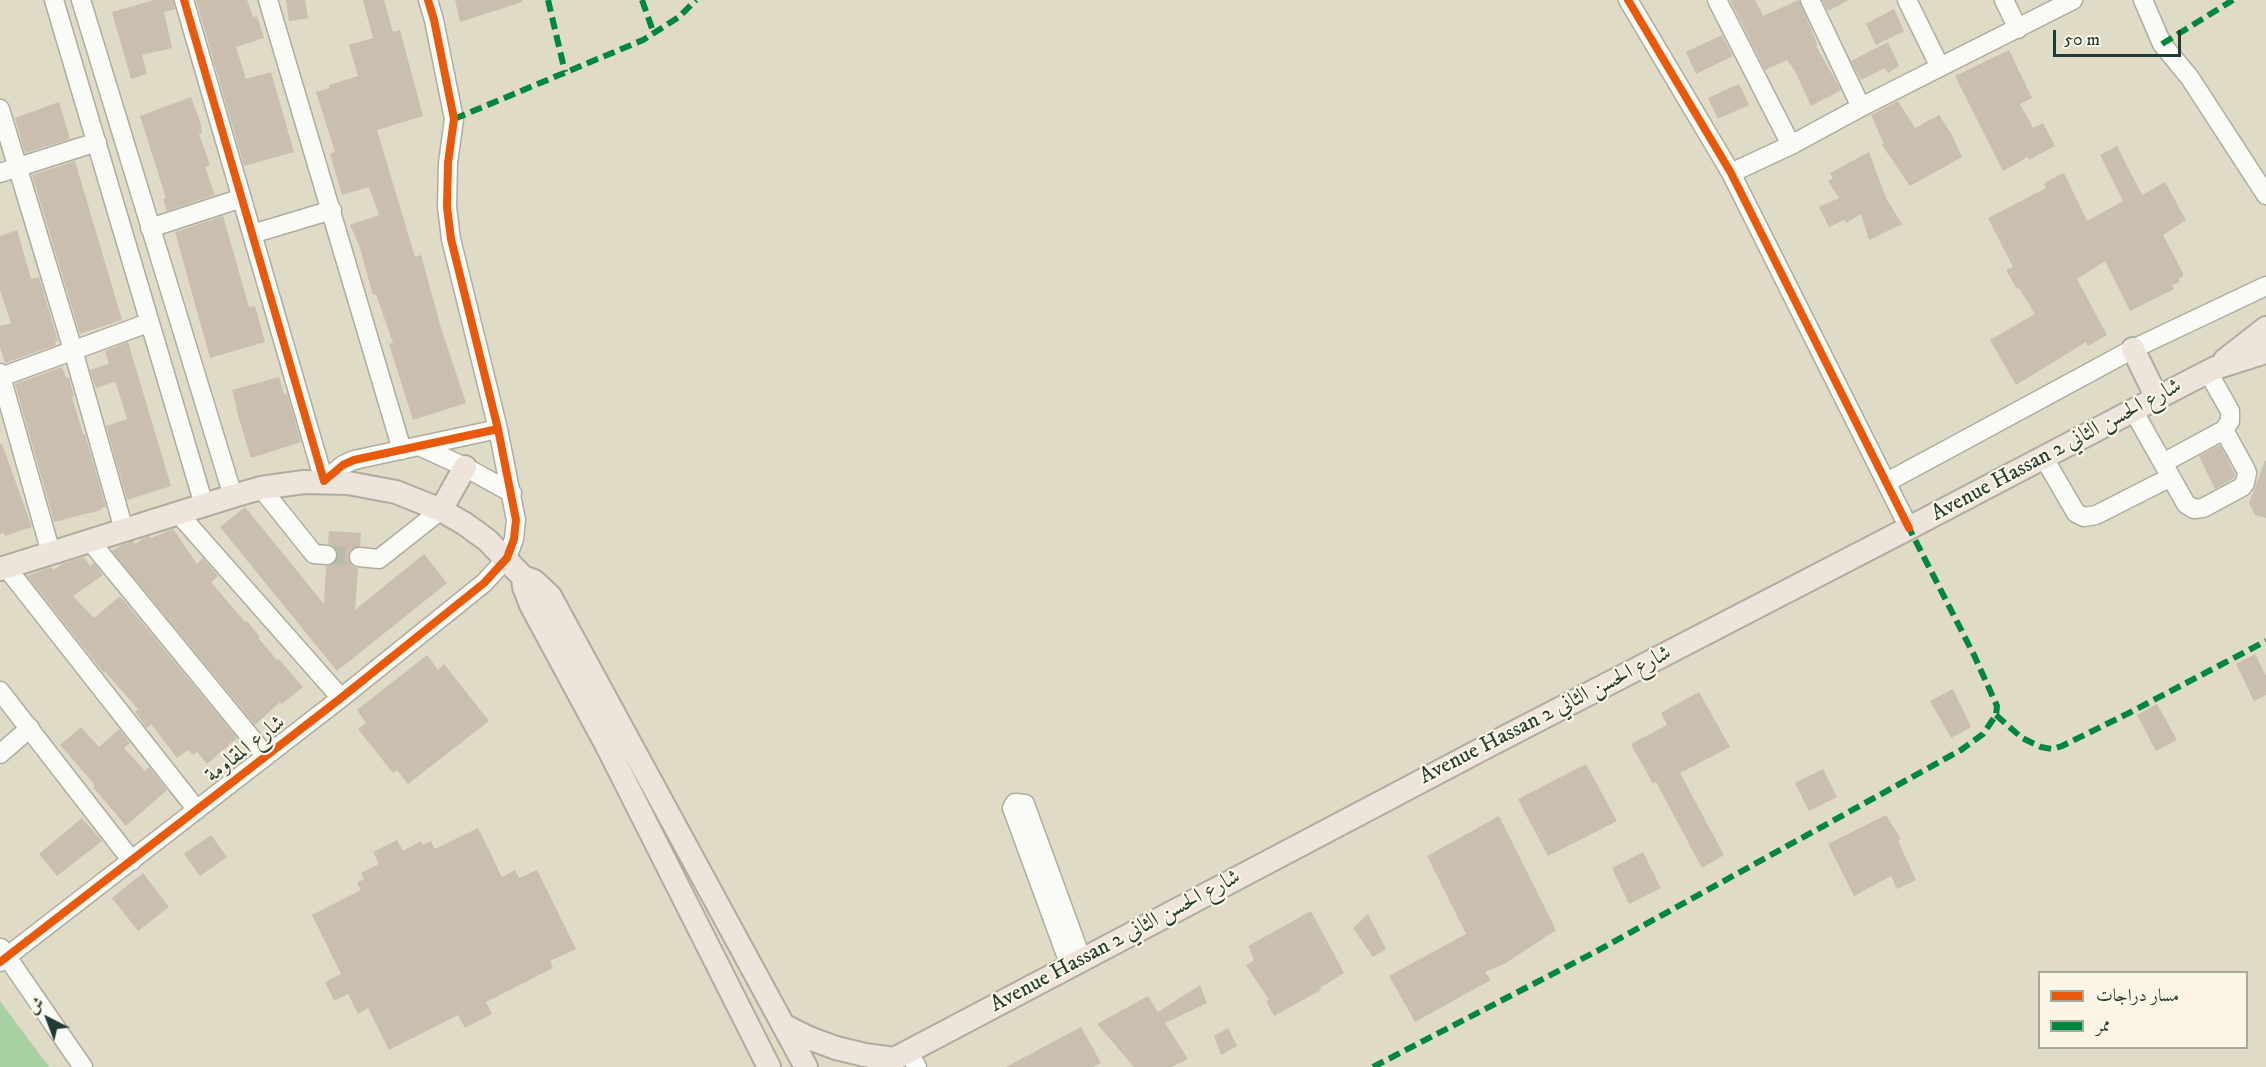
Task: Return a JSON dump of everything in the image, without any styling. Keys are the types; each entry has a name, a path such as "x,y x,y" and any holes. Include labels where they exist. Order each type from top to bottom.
{"main road":[{"name":"Avenue Hassan 2 شارع الحسن الثاني","path":"2211,370 2266,328"},
{"path":"2133,349 2157,398"},
{"name":"Avenue Hassan 2 شارع الحسن الثاني","path":"900,1061 1076,963 1496,741 2133,410 2211,370 2266,352"},
{"path":"441,510 465,467"},
{"path":"3,568 261,488 324,481 357,484 388,490 441,510 487,540 523,577 534,581 550,596 806,1067"},
{"path":"523,577 531,604 606,744 769,1067"},
{"path":"783,1025 836,1048 900,1061"},
{"path":"756,1042 757,1067"}],"street":[{"path":"54,0 148,323 204,505"},
{"path":"81,0 233,496"},
{"path":"184,0 324,481 333,472 354,460 498,429"},
{"path":"268,0 332,210 410,448"},
{"path":"428,0 454,119 447,207 451,239 498,429 516,520 514,539 507,558"},
{"path":"1628,0 1731,173 1909,528"},
{"path":"1717,0 1791,145"},
{"path":"1809,0 1861,107"},
{"path":"1907,0 1940,67"},
{"path":"2004,0 2018,29"},
{"path":"1731,173 1791,145 2073,0"},
{"path":"2143,0 2162,44 2190,78 2266,195"},
{"path":"0,109 8,170 73,350 124,530"},
{"path":"8,170 97,142"},
{"path":"150,228 242,198"},
{"path":"252,234 332,210"},
{"path":"1887,482 2133,349 2266,286"},
{"path":"51,553 1,375 148,323"},
{"path":"2044,458 2076,513 2084,517 2096,515 2224,430 2230,421 2230,411 2211,370"},
{"path":"2133,410 2186,504 2194,509 2203,508 2242,487 2247,479 2247,473 2224,430"},
{"path":"410,448 465,467 512,493"},
{"path":"261,488 314,554 327,555"},
{"path":"358,557 379,559 441,510"},
{"path":"178,513 341,698"},
{"path":"90,541 266,756"},
{"name":"شارع المقاومة","path":"2,955 132,861 341,698 484,584 507,558"},
{"path":"3,568 198,810"},
{"path":"0,691 132,861"},
{"path":"0,754 30,728"},
{"path":"1035,851 1076,963"},
{"path":"2,955 83,1067"}],"green space":[{"path":"0,1001 49,1067 0,1067"}],"building":[{"path":"154,0 173,0 175,9 164,12 172,48 142,55 147,74 131,79 112,12"},
{"path":"196,0 247,0 253,17 257,16 264,38 236,47 246,79 271,72 294,152 244,166"},
{"path":"286,0 305,0 308,18 289,21"},
{"path":"363,0 384,0 393,32 400,30 423,116 377,130 415,257 421,255 441,328 466,403 413,420 389,344 393,343 376,294 373,295 359,245 350,225 379,215 369,187 342,195 330,154 335,152 316,92 330,88 329,85 358,76 349,45 373,38"},
{"path":"455,0 522,0 522,2 460,22"},
{"path":"1730,0 1755,0 1763,16 1799,0 1818,46 1816,46 1841,90 1811,106 1795,71 1787,60 1765,70"},
{"path":"1822,0 1849,0 1828,11"},
{"path":"1894,9 1904,31 1876,45 1866,24"},
{"path":"1722,35 1733,56 1696,74 1686,52"},
{"path":"1888,42 1899,66 1888,73 1885,68 1861,80 1851,61"},
{"path":"2009,50 2032,98 2020,104 2033,128 2043,123 2055,146 2003,171 1955,76"},
{"path":"1739,84 1749,105 1718,119 1708,98"},
{"path":"191,97 200,121 202,133 199,134 210,165 205,167 215,195 167,211 163,199 166,198 140,116"},
{"path":"1898,101 1915,128 1939,115 1962,157 1910,186 1882,145 1884,144 1871,115"},
{"path":"59,102 70,139 25,153 15,118"},
{"path":"2117,146 2142,195 2165,182 2186,220 2163,235 2183,276 2172,286 2174,289 2130,311 2105,261 2077,279 2107,335 2088,346 2086,342 2016,385 1990,340 2035,314 2006,270 2013,267 1988,218 2046,188 2044,183 2064,173 2087,221 2123,201 2100,155"},
{"path":"1869,152 1886,198 1902,224 1869,240 1861,214 1846,223 1844,220 1829,227 1819,207 1839,198 1828,181 1833,178 1830,173"},
{"path":"75,161 122,320 80,334 32,175"},
{"path":"223,216 249,307 255,306 265,342 210,358 175,232"},
{"path":"17,230 31,279 39,277 58,341 55,342 56,345 5,363 0,347 0,326 11,323 0,290 0,236"},
{"path":"128,342 171,486 127,500 106,426 127,419 116,383 96,388 90,370 109,364 105,351"},
{"path":"62,367 66,378 69,378 74,396 72,397 106,507 54,522 15,384"},
{"path":"279,377 284,394 287,393 301,442 251,458 232,390"},
{"path":"0,444 2,444 32,527 5,536 4,533 0,534"},
{"path":"2220,445 2235,474 2234,478 2215,489 2199,456"},
{"path":"2265,461 2266,518 2255,515 2249,503"},
{"path":"245,507 324,604 326,566 336,562 338,555 334,546 328,544 329,531 361,533 360,546 350,550 348,556 352,566 358,568 355,610 424,554 447,583 337,671 220,527"},
{"path":"173,529 197,564 203,558 218,576 211,582 303,687 282,704 280,702 255,725 112,551 133,541 135,544 149,536 151,538"},
{"path":"84,557 90,566 94,563 103,575 73,596 94,618 120,596 237,738 207,764 197,752 193,755 188,750 177,758 151,724 147,728 135,712 138,709 104,673 27,576 51,567 53,570 62,564"},
{"path":"2255,654 2266,676 2266,695 2254,701 2236,664"},
{"path":"427,655 438,670 444,664 489,721 408,784 397,770 393,773 358,729 366,723 357,710"},
{"path":"1953,689 1971,727 1951,738 1930,701"},
{"path":"1699,692 1730,747 1680,773 1724,855 1702,868 1656,782 1653,784 1631,744 1667,725 1661,713"},
{"path":"2157,704 2177,740 2156,751 2137,715"},
{"path":"81,727 99,747 119,729 130,743 124,748 145,771 149,767 167,790 126,826 93,787 95,785 60,745"},
{"path":"1586,764 1617,821 1548,856 1518,799"},
{"path":"1823,769 1837,797 1809,811 1795,783"},
{"path":"1886,815 1901,839 1898,841 1916,880 1897,889 1891,876 1854,896 1828,844"},
{"path":"1499,816 1556,930 1506,963 1485,972 1491,980 1415,1022 1389,976 1466,934 1427,856"},
{"path":"82,818 102,841 57,876 39,854"},
{"path":"478,828 502,877 515,870 519,878 537,870 576,949 550,961 553,968 486,1002 492,1014 465,1028 458,1015 389,1050 368,1008 358,1014 348,994 334,1001 325,982 341,974 312,915 361,890 357,883 364,879 361,873 379,864 373,852 397,840 403,851 421,841 423,845 431,841 435,849"},
{"path":"211,835 227,857 200,876 184,854"},
{"path":"1643,852 1661,888 1629,904 1612,868"},
{"path":"143,873 169,907 138,931 112,898"},
{"path":"1311,911 1344,973 1320,988 1321,990 1274,1016 1266,1001 1269,1000 1246,965 1254,960 1248,946"},
{"path":"1368,914 1386,949 1373,957 1353,928"},
{"path":"1200,985 1207,1003 1165,1023 1188,1059 1172,1067 1134,1067 1097,1024 1148,996 1158,1012"},
{"path":"1081,1027 1101,1063 1093,1067 1006,1067"},
{"path":"1228,1028 1237,1046 1221,1055 1214,1036"}],"tunnel":[{"path":"327,555 359,557"}],"marked path":[{"path":"548,0 565,72"},
{"path":"642,0 654,34"},
{"path":"454,119 643,40 679,17 696,0"},
{"path":"2162,44 2233,0"},
{"path":"1373,1067 1597,951 1961,750 1983,734 1996,715 1997,706 1974,655 1909,528"},
{"path":"1996,715 2022,738 2041,747 2052,749 2127,714 2266,641"}],"cycle path":[{"path":"184,0 324,481 343,465 354,460 498,429"},
{"path":"0,962 341,698 484,583 507,558 514,539 516,520 498,429 451,239 447,207 448,163 454,119 428,0"},
{"path":"1628,0 1731,173 1909,528"}]}
